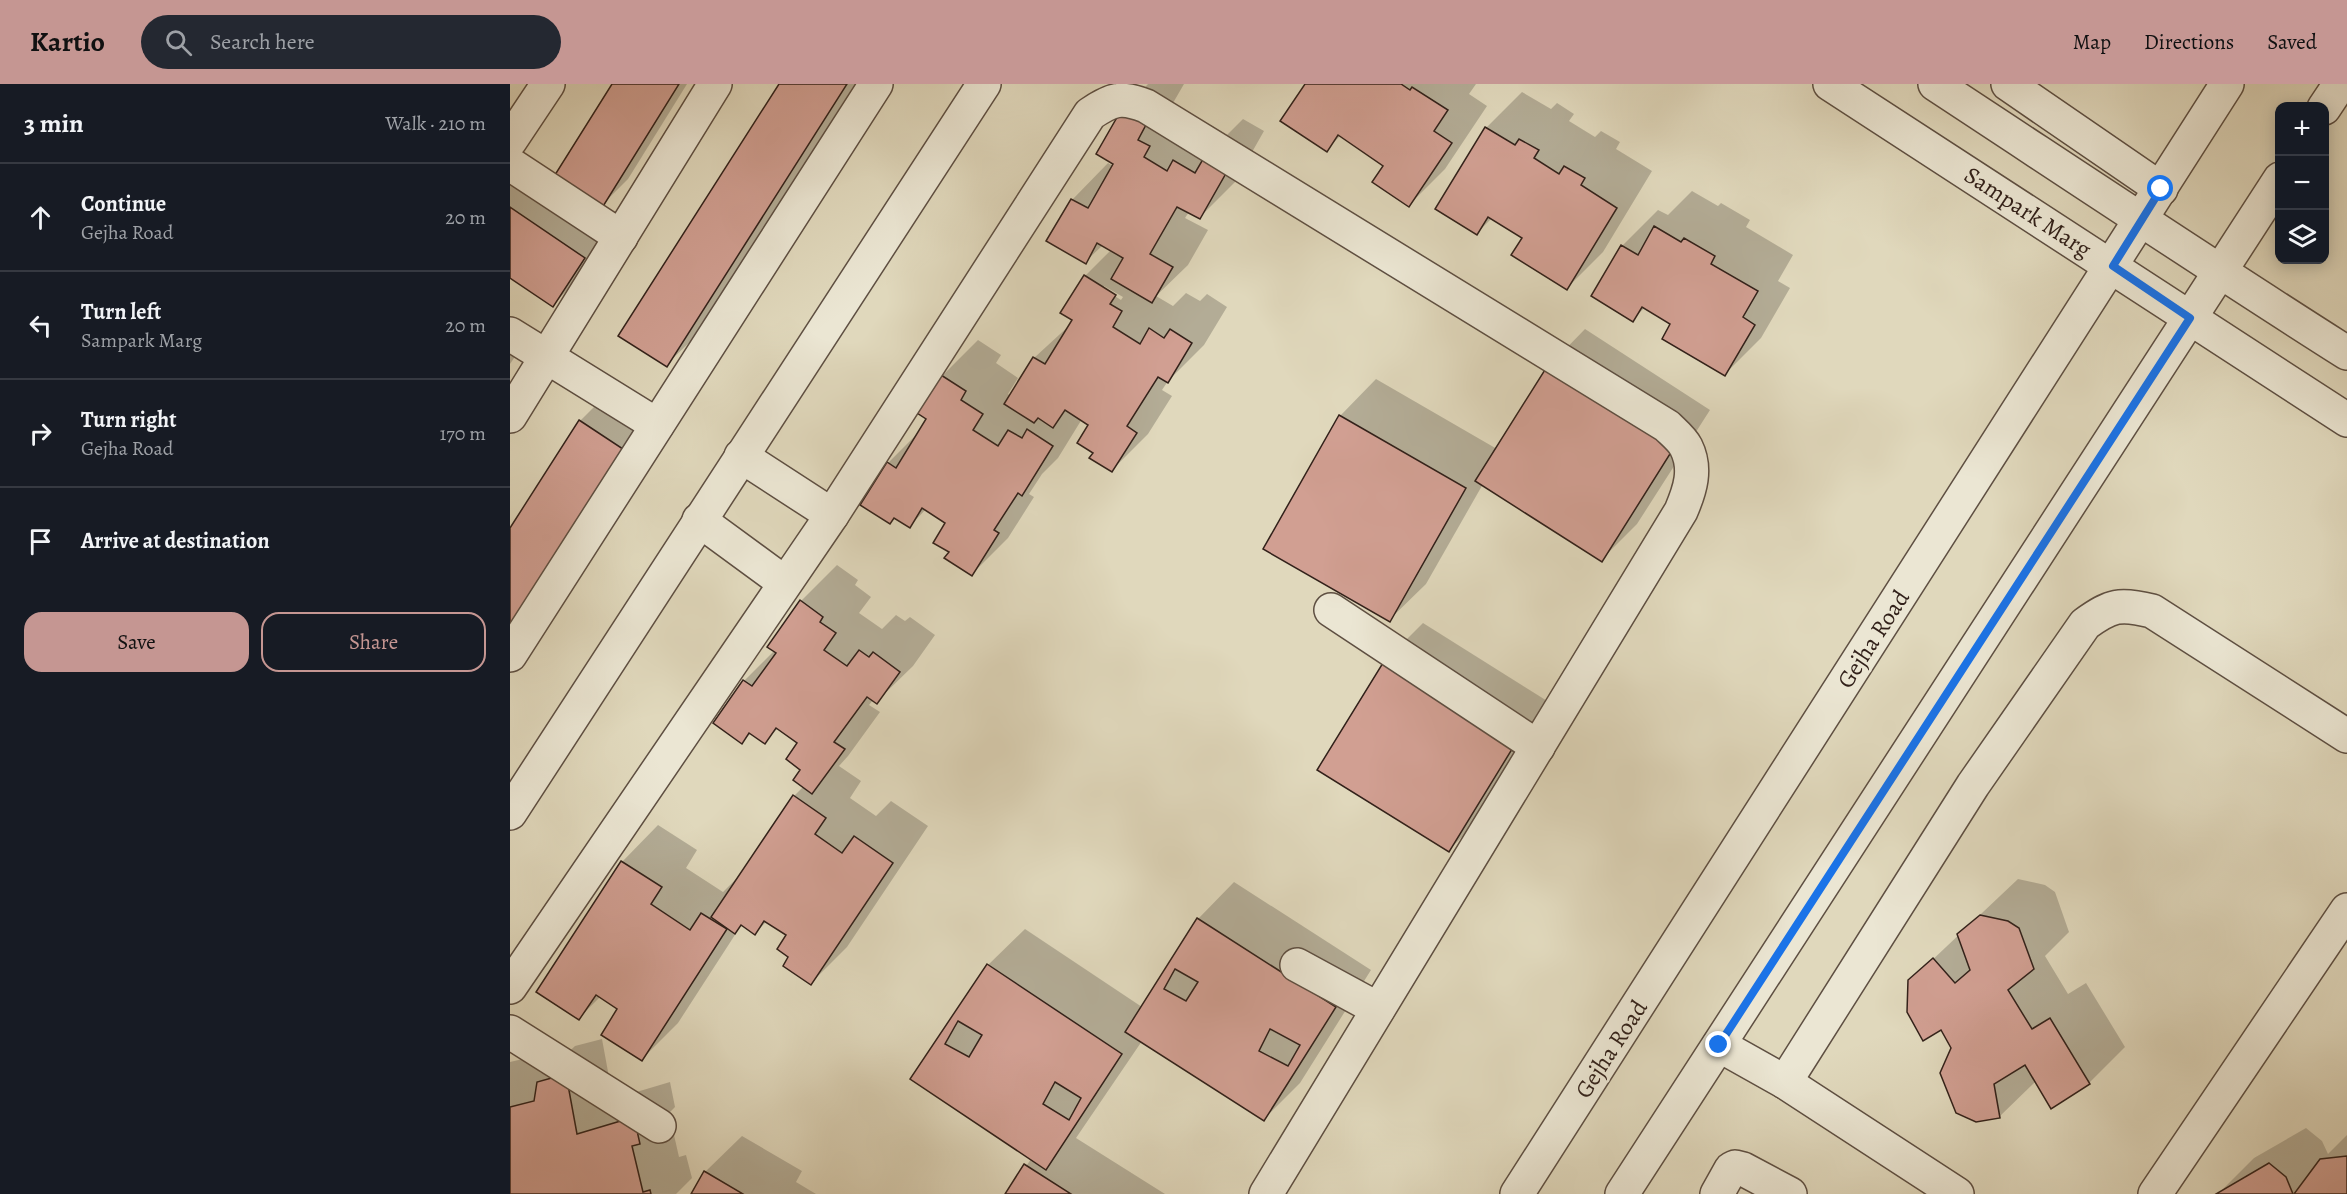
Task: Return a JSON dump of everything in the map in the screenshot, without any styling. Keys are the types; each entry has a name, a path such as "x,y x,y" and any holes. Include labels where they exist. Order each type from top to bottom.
{"street":[{"path":"510,141 548,84"},
{"path":"510,416 715,84"},
{"path":"510,655 876,84"},
{"path":"510,813 984,84"},
{"name":"Sampark Marg","path":"1830,84 2347,420"},
{"path":"1935,84 2220,273 2347,353"},
{"path":"2008,84 2161,189"},
{"name":"Gejha Road","path":"1517,1194 2228,84"},
{"path":"2329,102 2340,84"},
{"path":"510,987 832,515 1090,114 1108,102 1128,99 1146,106 1666,426 1686,446 1692,465 1691,487 1681,511 1266,1194"},
{"path":"510,164 621,237"},
{"path":"1622,1194 2275,187"},
{"path":"510,334 657,425"},
{"path":"741,456 832,515"},
{"path":"699,520 785,583"},
{"path":"1785,1082 1973,785 2085,624 2106,609 2130,605 2152,610 2347,736"},
{"path":"1331,610 1538,747"},
{"path":"2155,1194 2347,910"},
{"path":"1297,965 1378,1009"},
{"path":"510,1032 659,1126"},
{"path":"1719,1045 1785,1082 1957,1194"},
{"path":"1717,1194 1731,1169 1735,1167 1790,1194"}],"building":[{"path":"612,84 679,84 602,208 553,178"},
{"path":"779,84 847,84 667,367 618,336"},
{"path":"1305,84 1401,84 1410,90 1412,87 1448,110 1434,131 1452,143 1409,207 1372,182 1383,166 1338,135 1327,152 1280,121"},
{"path":"1123,107 1148,121 1138,140 1150,146 1144,157 1167,171 1173,160 1195,173 1206,154 1229,168 1200,219 1177,207 1150,254 1173,267 1152,303 1111,279 1123,258 1097,243 1086,264 1046,241 1071,199 1088,208 1113,164 1096,154"},
{"path":"1485,127 1515,145 1519,139 1539,150 1534,158 1559,174 1564,166 1585,178 1581,185 1617,208 1567,290 1511,255 1522,238 1488,217 1477,235 1435,209"},
{"path":"510,207 585,258 553,307 510,278"},
{"path":"1654,226 1681,242 1684,238 1715,256 1711,264 1758,291 1743,317 1755,325 1725,376 1662,339 1670,324 1642,307 1633,322 1591,296 1621,245 1638,255"},
{"path":"1084,275 1116,295 1110,304 1122,311 1113,327 1140,344 1149,328 1164,338 1170,329 1192,343 1168,383 1158,377 1127,426 1137,433 1112,472 1089,458 1093,453 1077,443 1088,425 1065,410 1053,428 1038,418 1034,423 1004,404 1033,357 1045,364 1072,320 1060,313"},
{"path":"1548,365 1675,446 1602,562 1475,481"},
{"path":"941,375 966,391 961,400 983,414 973,430 998,446 1008,430 1022,438 1027,429 1053,446 1022,496 1018,493 994,530 999,533 972,576 944,558 949,552 933,543 945,523 922,508 910,528 894,518 890,524 860,505 887,462 896,468 926,419 917,413"},
{"path":"1339,415 1466,488 1390,622 1263,549"},
{"path":"579,420 623,449 510,627 510,528"},
{"path":"800,600 823,617 820,622 836,633 824,650 847,666 859,650 869,657 873,652 900,672 877,704 867,697 834,742 845,749 812,794 793,780 800,770 786,759 797,743 776,728 765,744 749,733 742,744 713,723 743,680 752,686 776,653 767,647"},
{"path":"1386,658 1517,741 1449,852 1317,770"},
{"path":"793,795 826,818 815,834 842,853 854,836 893,863 811,985 783,966 788,957 777,949 786,935 764,921 755,935 741,925 735,934 711,917"},
{"path":"621,861 662,887 651,904 690,930 701,913 727,929 642,1061 601,1035 617,1009 596,995 579,1020 536,992"},
{"path":"1980,915 2008,921 2019,928 2034,969 2008,990 2032,1029 2050,1018 2090,1084 2051,1109 2025,1065 1994,1084 2000,1118 1976,1122 1956,1113 1940,1073 1951,1048 1941,1030 1923,1041 1907,1012 1908,980 1933,958 1955,983 1970,970 1957,934"},
{"path":"1197,918 1336,1007 1264,1121 1125,1032","holes":["1175,969 1198,982 1186,1001 1164,989","1270,1029 1300,1045 1288,1066 1259,1051"]},
{"path":"987,964 1122,1054 1046,1170 910,1079","holes":["958,1021 982,1035 969,1057 945,1044","1055,1082 1081,1098 1069,1120 1043,1104"]},
{"path":"566,1074 577,1134 634,1117 640,1144 632,1146 643,1192 650,1190 651,1194 510,1194 510,1107 534,1101 537,1082"},
{"path":"2347,1156 2347,1194 2294,1194 2320,1159"},
{"path":"2269,1163 2286,1177 2293,1194 2216,1194"},
{"path":"1024,1164 1071,1194 1005,1194"},
{"path":"704,1171 743,1194 691,1194"}],"route":[{"path":"1719,1045 2190,318 2113,266 2161,189"}]}
